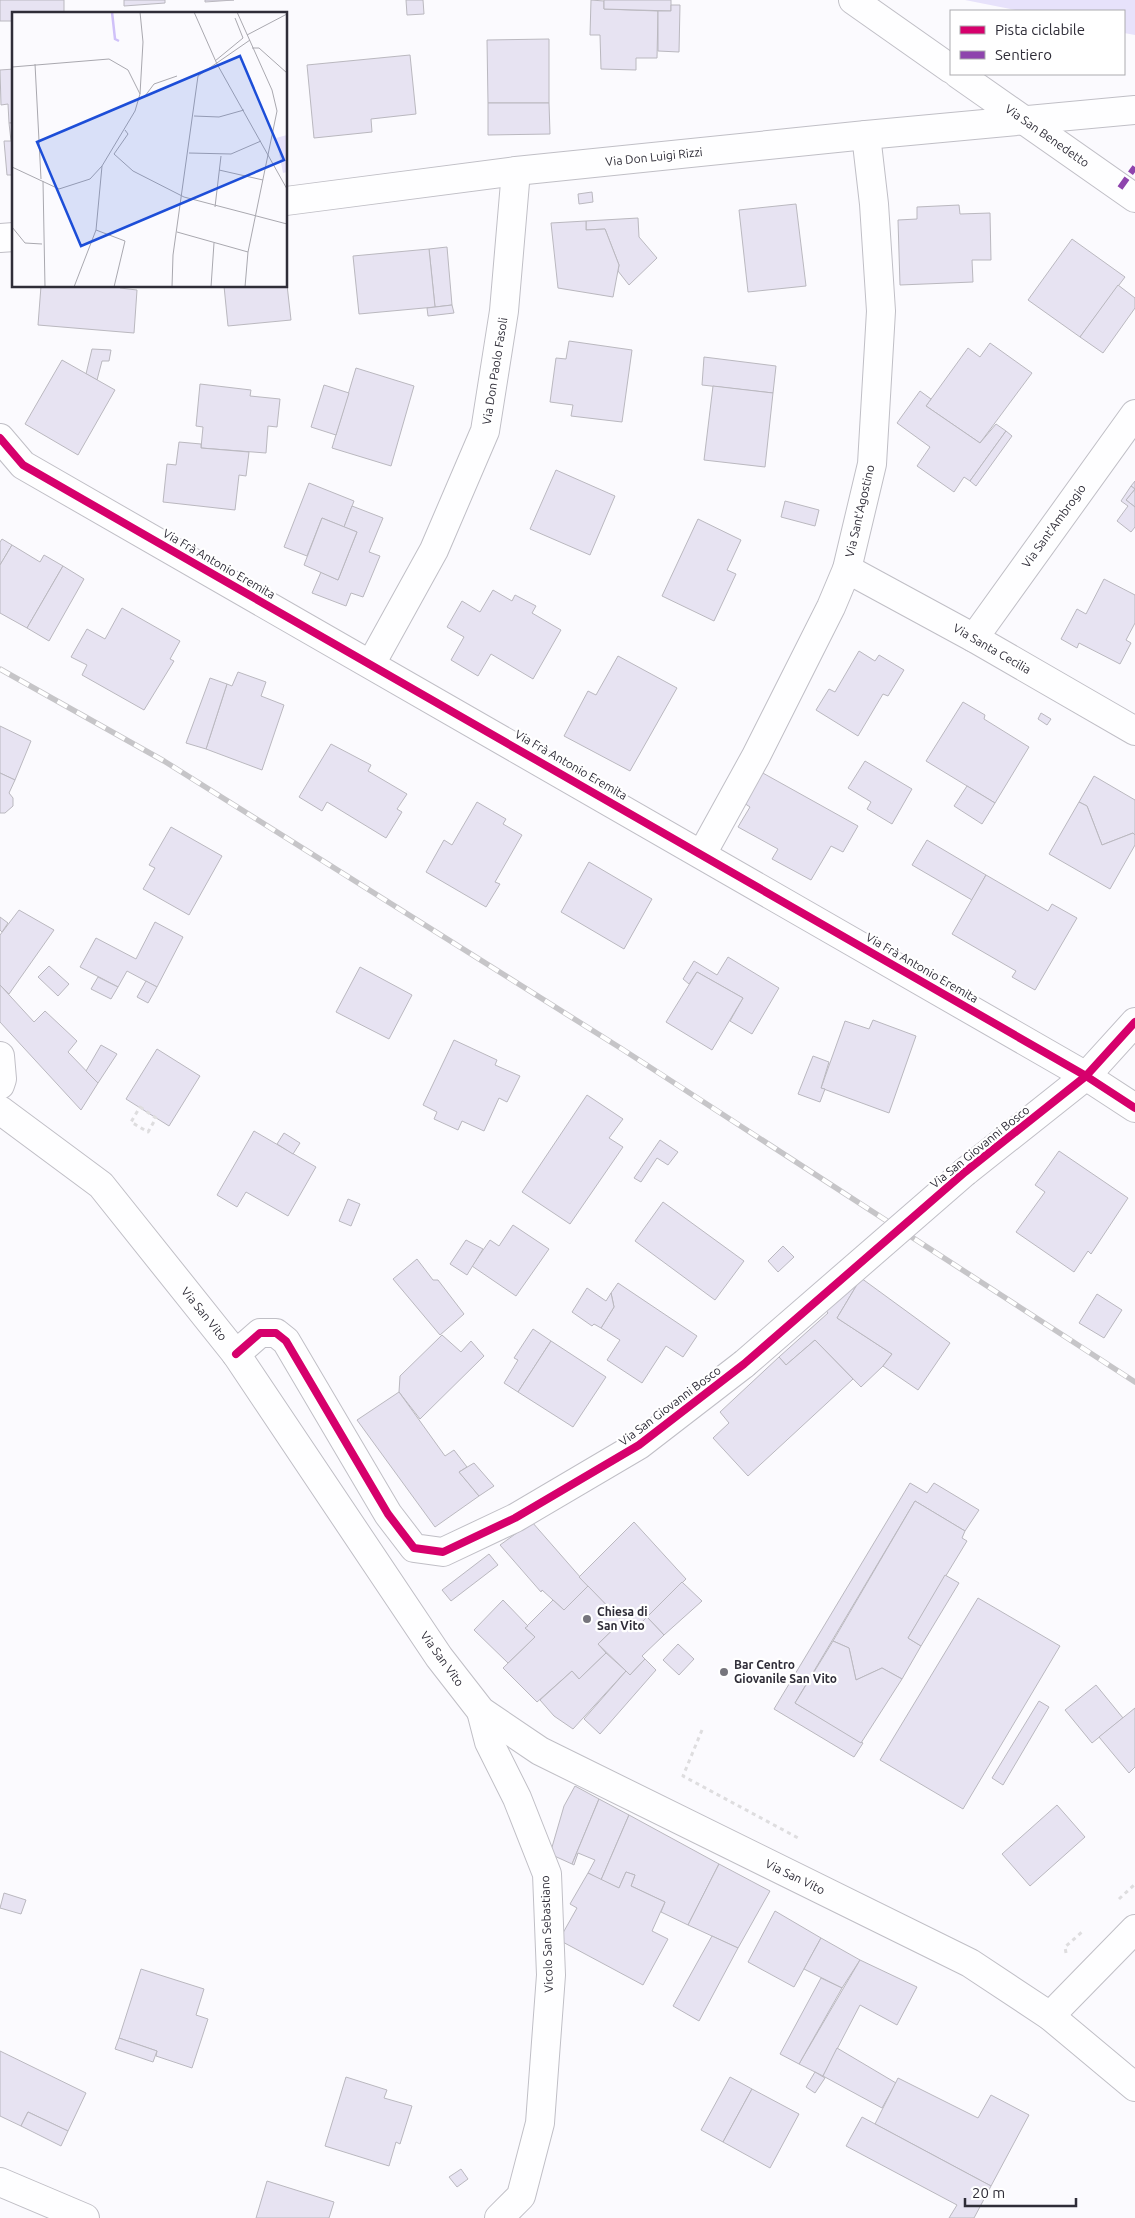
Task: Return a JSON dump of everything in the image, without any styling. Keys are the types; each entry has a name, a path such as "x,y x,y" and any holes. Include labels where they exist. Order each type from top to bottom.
{"street":[{"path":"853,0 950,68"},
{"name":"Via San Benedetto","path":"959,75 1135,198"},
{"name":"Via Don Luigi Rizzi","path":"288,201 516,171 866,135 1135,110"},
{"name":"Via Sant'Agostino","path":"702,854 756,756 831,607 847,569 872,464 881,311 874,204 866,135"},
{"name":"Via Don Paolo Fasoli","path":"371,664 434,550 485,431 504,311 516,171"},
{"name":"Via Sant'Ambrogio","path":"974,638 1135,414"},
{"name":"Via Frà Antonio Eremita","path":"0,438 22,465 702,854 1086,1076 1135,1108"},
{"name":"Via Santa Cecilia","path":"847,569 974,638 1135,731"},
{"name":"Via San Giovanni Bosco","path":"236,1354 260,1333 276,1333 286,1341 388,1514 414,1548 443,1552 515,1518 639,1445 744,1364 965,1172 1086,1076 1135,1022"},
{"path":"0,1056 2,1079 0,1085"},
{"name":"Via San Vito","path":"0,1110 101,1185 236,1354 439,1657 481,1711 540,1751 970,1963 1050,2016 1135,2088"},
{"name":"Vicolo San Sebastiano","path":"481,1711 489,1742 517,1798 547,1874 551,1975 540,2123 522,2196 499,2218"},
{"path":"1050,2016 1135,1929"},
{"path":"0,2182 85,2218"}],"path":[{"path":"140,1108 156,1118 148,1132 131,1122 140,1108"},
{"path":"702,1730 683,1776 804,1842"},
{"path":"1114,1903 1135,1884"},
{"path":"1067,1956 1065,1947 1086,1928"}],"shaded area":[{"path":"965,0 1135,0 1135,35 1125,33 1125,10 1015,10"}],"building":[{"path":"0,0 64,0 64,12 12,12 12,21 0,21"},
{"path":"124,0 165,0 165,3 124,6"},
{"path":"205,0 234,0 205,2"},
{"path":"406,0 423,0 424,14 407,15"},
{"path":"591,0 604,1 604,9 658,11 657,58 636,58 636,70 601,69 600,35 590,35"},
{"path":"604,0 671,0 671,11 604,9"},
{"path":"671,5 680,5 679,52 658,51 658,11 671,11"},
{"path":"549,39 549,103 488,103 487,40"},
{"path":"410,55 416,114 371,119 372,132 314,138 307,65"},
{"path":"12,69 12,123 9,123 8,104 1,105 0,70"},
{"path":"488,103 549,103 550,134 488,135"},
{"path":"9,123 12,123 12,175 7,175 4,141 11,141"},
{"path":"592,192 593,202 579,204 578,194"},
{"path":"796,204 806,286 748,292 739,210"},
{"path":"959,205 960,214 990,213 991,260 972,260 973,282 900,285 898,220 917,219 917,207"},
{"path":"638,218 639,237 657,258 629,285 618,271 619,265 605,229 586,230 586,221"},
{"path":"586,221 586,230 605,229 619,265 613,297 558,288 551,223"},
{"path":"1072,239 1125,277 1080,337 1028,300"},
{"path":"447,247 452,305 435,307 429,249"},
{"path":"429,249 435,307 359,314 353,256"},
{"path":"1118,285 1135,298 1135,308 1103,353 1080,337"},
{"path":"41,288 120,288 137,290 134,333 38,325"},
{"path":"224,288 287,288 291,320 228,326"},
{"path":"452,305 454,313 428,316 427,308"},
{"path":"569,341 632,350 622,422 571,416 573,405 550,402 556,358 566,359"},
{"path":"990,343 1032,373 980,443 926,406 968,348 980,357"},
{"path":"92,349 111,350 109,361 102,361 97,380 86,374"},
{"path":"704,357 776,366 773,393 702,385"},
{"path":"62,360 115,390 78,455 25,424"},
{"path":"356,368 414,386 391,466 332,448"},
{"path":"200,384 251,390 250,396 280,399 277,427 268,426 266,453 201,448 203,427 196,426"},
{"path":"324,385 349,393 336,435 311,427"},
{"path":"713,386 773,393 765,467 704,460"},
{"path":"920,391 931,399 926,406 980,443 996,424 1006,431 970,481 964,477 954,492 917,466 930,447 897,423"},
{"path":"1006,431 1012,436 976,486 970,481"},
{"path":"179,442 201,444 201,448 249,452 246,476 239,475 235,510 163,502 167,464 176,465"},
{"path":"556,470 615,496 590,555 530,529"},
{"path":"1135,481 1135,489 1131,486"},
{"path":"309,483 354,501 344,527 322,518 307,556 284,547"},
{"path":"1131,486 1135,489 1126,500 1135,507 1135,527 1131,532 1117,521 1128,506 1121,501"},
{"path":"1135,489 1135,507 1126,500"},
{"path":"785,501 819,510 815,526 781,517"},
{"path":"352,506 383,518 369,552 380,556 363,597 351,593 346,606 312,593 321,572 338,580 357,532 344,527"},
{"path":"322,518 357,532 338,580 304,565"},
{"path":"698,519 741,540 727,570 736,574 714,621 662,596"},
{"path":"2,539 12,545 0,565 0,542"},
{"path":"12,545 40,562 44,555 63,566 27,628 0,613 0,565"},
{"path":"63,566 84,579 49,641 27,628"},
{"path":"1104,579 1135,595 1135,623 1126,640 1131,643 1120,664 1079,643 1077,648 1061,639 1077,609 1086,614"},
{"path":"493,590 512,601 515,595 536,606 532,613 561,630 533,679 491,654 478,676 451,660 464,637 447,627 462,601 480,612"},
{"path":"122,608 180,641 170,659 174,661 144,710 82,675 87,665 71,657 87,629 105,639"},
{"path":"859,651 875,661 879,655 904,670 888,696 883,694 858,736 816,710 829,689 835,692"},
{"path":"618,656 677,688 630,771 564,736 588,691 596,695"},
{"path":"238,672 266,682 261,696 284,705 262,770 206,749 227,684 232,686"},
{"path":"210,678 227,684 206,749 186,743"},
{"path":"963,702 985,715 984,719 1029,747 995,803 926,761"},
{"path":"1041,713 1051,719 1047,725 1038,719"},
{"path":"0,726 31,741 15,780 0,773"},
{"path":"331,744 371,765 368,771 407,794 397,809 402,812 386,838 327,802 322,811 299,797"},
{"path":"865,761 912,789 892,824 867,809 871,802 848,788"},
{"path":"761,772 858,826 843,852 831,846 811,880 772,859 778,849 738,827 750,807 744,803"},
{"path":"0,773 15,780 9,793 13,798 13,806 5,813 0,813"},
{"path":"1094,776 1135,800 1135,835 1133,833 1102,845 1087,806 1079,802"},
{"path":"967,786 995,803 982,824 954,806"},
{"path":"477,802 506,819 503,824 522,835 495,882 500,884 486,907 426,872 444,840 452,845"},
{"path":"1079,802 1087,806 1102,845 1133,833 1135,835 1135,845 1110,889 1049,854"},
{"path":"171,827 222,856 189,915 143,889 155,868 149,865"},
{"path":"927,840 986,875 972,900 912,865"},
{"path":"589,862 652,899 624,949 561,912"},
{"path":"986,875 1048,911 1052,904 1077,918 1035,990 1012,977 1016,971 952,934"},
{"path":"19,910 54,930 9,994 0,985 0,935"},
{"path":"0,917 8,923 2,932 0,930"},
{"path":"155,922 183,937 157,987 127,971 118,987 80,967 96,938 136,959"},
{"path":"728,957 779,988 752,1034 730,1021 743,998 697,972 689,984 683,979 694,961 717,975"},
{"path":"49,966 69,984 58,996 38,977"},
{"path":"360,967 412,995 389,1039 336,1012"},
{"path":"697,972 743,998 712,1050 666,1022"},
{"path":"98,977 118,987 111,999 91,989"},
{"path":"146,981 157,987 148,1003 137,997"},
{"path":"0,985 34,1022 45,1011 77,1041 68,1052 98,1083 81,1110 0,1022"},
{"path":"873,1020 916,1036 889,1113 821,1088 845,1021 869,1029"},
{"path":"454,1040 497,1060 495,1065 520,1076 507,1102 499,1098 484,1131 462,1121 458,1130 434,1119 437,1112 423,1105"},
{"path":"101,1045 117,1054 98,1083 86,1071"},
{"path":"157,1049 200,1076 169,1126 126,1099"},
{"path":"813,1056 829,1062 821,1088 825,1089 820,1102 798,1094"},
{"path":"587,1095 623,1119 609,1138 623,1147 570,1224 522,1192"},
{"path":"254,1131 316,1167 288,1216 246,1192 237,1207 217,1195"},
{"path":"284,1133 300,1143 293,1154 277,1144"},
{"path":"660,1140 678,1152 668,1165 657,1158 641,1182 634,1178"},
{"path":"1059,1151 1128,1198 1091,1254 1088,1251 1074,1272 1016,1232 1045,1192 1035,1185"},
{"path":"348,1199 360,1204 351,1226 339,1221"},
{"path":"663,1202 744,1261 715,1300 635,1241"},
{"path":"513,1225 549,1249 516,1296 472,1266 490,1240 499,1246"},
{"path":"466,1240 483,1249 467,1275 450,1264"},
{"path":"783,1246 794,1257 778,1272 768,1261"},
{"path":"417,1259 433,1280 438,1280 464,1314 440,1335 393,1279"},
{"path":"861,1278 837,1318 892,1354 883,1366 861,1387 815,1340 786,1365 779,1357 828,1313 821,1304"},
{"path":"861,1278 950,1343 918,1390 883,1366 892,1354 837,1318"},
{"path":"618,1283 697,1336 683,1357 666,1346 642,1383 607,1360 620,1340 601,1328 614,1307 611,1293"},
{"path":"587,1288 606,1301 611,1293 614,1307 601,1328 594,1324 592,1326 572,1312"},
{"path":"1097,1294 1122,1310 1104,1338 1079,1323"},
{"path":"533,1329 551,1341 518,1392 504,1383 518,1360 514,1358"},
{"path":"442,1335 461,1352 471,1341 484,1356 420,1419 399,1392 400,1376"},
{"path":"815,1340 853,1379 748,1476 713,1438 729,1423 720,1412 779,1357 786,1365"},
{"path":"551,1341 606,1377 573,1427 518,1392"},
{"path":"399,1392 445,1456 454,1450 467,1467 459,1472 479,1496 435,1527 357,1420"},
{"path":"474,1463 494,1486 479,1496 459,1472"},
{"path":"910,1483 927,1493 934,1483 979,1510 965,1531 915,1501 795,1703 863,1743 854,1757 774,1709"},
{"path":"915,1501 965,1531 962,1538 967,1541 908,1638 921,1646 902,1679 882,1668 856,1680 849,1648 833,1641"},
{"path":"532,1522 588,1586 564,1610 542,1590 541,1592 500,1545"},
{"path":"634,1522 686,1579 632,1632 579,1577"},
{"path":"489,1554 498,1565 451,1601 442,1590"},
{"path":"945,1575 959,1583 921,1646 908,1638"},
{"path":"682,1582 702,1601 664,1635 647,1617"},
{"path":"588,1586 622,1621 598,1644 606,1653 579,1679 572,1671 537,1702 503,1668 535,1637 525,1628 553,1600 564,1610"},
{"path":"978,1598 1060,1646 963,1809 880,1760"},
{"path":"503,1600 528,1626 525,1628 535,1637 508,1663 474,1630"},
{"path":"647,1617 664,1635 642,1656 645,1659 630,1675 598,1644 622,1621 632,1632"},
{"path":"833,1641 849,1648 856,1680 882,1668 902,1679 861,1743 795,1703"},
{"path":"678,1644 694,1659 679,1675 663,1660"},
{"path":"606,1653 626,1671 573,1729 554,1716 540,1700 572,1671 579,1679"},
{"path":"645,1659 656,1670 600,1734 584,1719 626,1671 630,1675"},
{"path":"1096,1685 1123,1718 1092,1743 1065,1710"},
{"path":"1039,1701 1049,1707 1003,1785 992,1778"},
{"path":"1135,1708 1135,1767 1129,1773 1099,1737"},
{"path":"575,1786 599,1799 572,1864 550,1854 564,1806"},
{"path":"599,1799 629,1815 601,1880 588,1873 595,1860 578,1853 574,1865 572,1864"},
{"path":"1057,1805 1085,1837 1030,1886 1002,1854"},
{"path":"629,1815 719,1864 688,1925 661,1912 665,1902 631,1886 635,1875 626,1872 619,1888 601,1880"},
{"path":"719,1864 770,1891 738,1948 688,1925"},
{"path":"626,1872 635,1875 631,1886 665,1902 652,1931 668,1939 643,1985 559,1940 577,1908 570,1904 588,1873 619,1888"},
{"path":"4,1893 26,1900 21,1914 0,1908"},
{"path":"775,1911 821,1938 794,1987 748,1962"},
{"path":"712,1936 738,1948 699,2021 673,2006"},
{"path":"821,1938 860,1960 842,1988 804,1969"},
{"path":"860,1960 917,1987 897,2025 860,2005 823,2076 799,2064"},
{"path":"141,1969 204,1989 196,2015 208,2019 192,2068 156,2056 157,2051 119,2038"},
{"path":"821,1978 842,1988 799,2064 780,2054"},
{"path":"119,2038 157,2051 153,2062 115,2049"},
{"path":"837,2048 896,2083 882,2108 823,2076"},
{"path":"0,2051 86,2093 68,2131 28,2112 21,2126 0,2116"},
{"path":"815,2072 825,2078 815,2093 806,2087"},
{"path":"346,2077 387,2090 384,2098 412,2106 400,2144 396,2142 389,2166 325,2146"},
{"path":"730,2077 752,2089 723,2142 701,2130"},
{"path":"898,2078 978,2118 991,2095 1029,2115 991,2186 875,2124"},
{"path":"752,2089 799,2114 770,2168 723,2142"},
{"path":"28,2112 68,2131 61,2146 21,2126"},
{"path":"862,2117 991,2186 974,2218 949,2218 957,2205 846,2146"},
{"path":"461,2169 468,2179 457,2187 449,2177"},
{"path":"267,2181 334,2202 329,2218 256,2218"}],"railway":[{"path":"0,669 164,761 622,1049 1135,1382"}],"marked path":[{"path":"1120,188 1135,167"}],"cycle path":[{"path":"0,438 23,465 1086,1076 1135,1108"},
{"path":"236,1354 260,1333 276,1333 286,1341 388,1514 414,1548 443,1552 515,1518 639,1445 744,1364 965,1172 1086,1076 1135,1022"}],"place":[{"name":"Chiesa di San Vito","path":"587,1619"},
{"name":"Bar Centro Giovanile San Vito","path":"724,1672"}]}
